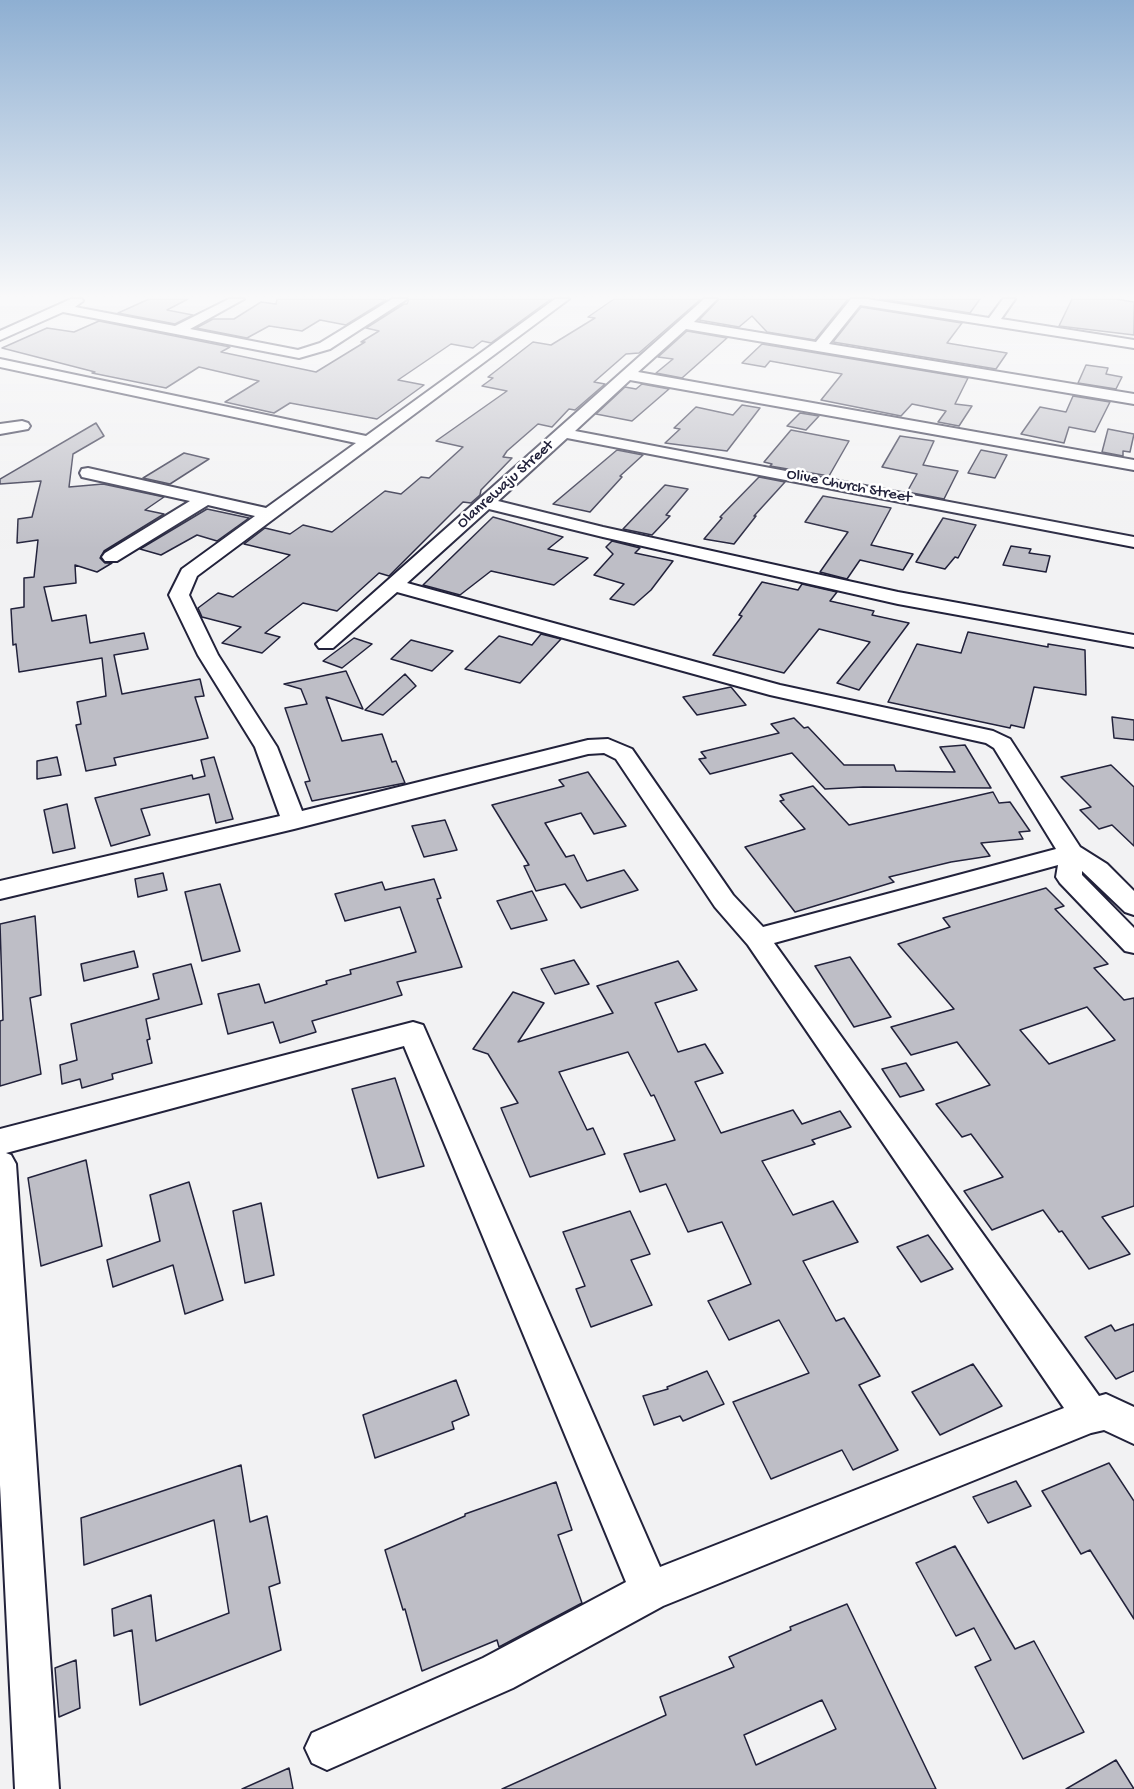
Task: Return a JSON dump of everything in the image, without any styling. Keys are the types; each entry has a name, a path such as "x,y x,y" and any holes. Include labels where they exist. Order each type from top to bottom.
{"street":[{"path":"92,382 367,441"},
{"path":"294,821 266,747 208,655 179,595 189,573 448,382"},
{"name":"Olanrewaju Street","path":"326,644 620,382"},
{"path":"670,382 1134,465"},
{"path":"1034,382 1134,399"},
{"path":"0,429 22,426"},
{"name":"Olive Church Street","path":"563,433 1134,542"},
{"path":"88,473 269,514"},
{"path":"111,557 206,499"},
{"path":"486,503 898,598 1134,641"},
{"path":"394,585 777,691 993,738 1002,744 1071,853 1098,870 1134,906"},
{"path":"0,890 294,821 588,747 608,746 624,754 724,901 757,938 1091,1415"},
{"path":"757,938 1071,853"},
{"path":"1071,853 1069,877 1134,944"},
{"path":"0,1142 413,1033 650,1591"},
{"path":"0,1164 37,1789"},
{"path":"327,1748 498,1673 650,1591 1091,1415 1106,1412 1134,1426"}],"building":[{"path":"139,382 175,382 166,388"},
{"path":"257,382 411,382 424,385 377,419 290,403 274,413 225,402"},
{"path":"487,382 605,384 575,410 569,409 552,427 538,424 507,451 503,457 512,458 481,490 480,495 471,503 463,502 389,576 379,573 337,611 303,603 265,633 280,637 262,653 222,643 241,627 202,617 198,608 218,593 233,597 290,555 244,544 265,528 290,534 303,525 332,532 385,491 401,494 421,477 429,478 463,447 436,441 507,391 482,386"},
{"path":"835,382 966,382 955,404 972,406 959,426 938,422 946,411 912,404 901,416 821,400"},
{"path":"1078,382 1119,382 1116,389"},
{"path":"642,384 669,389 632,421 596,414 625,387 636,389"},
{"path":"1073,396 1110,402 1095,432 1069,427 1064,443 1021,434 1040,407 1066,412"},
{"path":"742,405 760,408 727,451 665,443 680,429 674,428 696,407 733,415"},
{"path":"800,413 819,416 806,430 787,426"},
{"path":"96,423 104,436 73,454 69,487 103,484 164,497 145,510 164,514 104,551 100,558 105,563 112,563 97,572 75,565 76,583 44,587 52,621 86,615 90,643 144,633 148,649 114,655 122,694 200,679 204,696 195,697 208,738 114,758 116,765 86,771 76,725 81,724 77,702 106,696 102,658 19,672 16,644 13,645 11,609 24,607 24,578 34,577 38,540 17,543 18,519 32,517 41,481 0,484 0,479"},
{"path":"1108,429 1134,434 1130,452 1123,451 1123,456 1102,452"},
{"path":"791,430 849,441 829,476 770,466 772,464 764,462"},
{"path":"900,436 934,441 923,465 958,471 944,499 907,492 917,474 882,467"},
{"path":"617,450 643,455 620,476 622,477 590,512 553,504"},
{"path":"981,450 1007,455 995,478 968,473"},
{"path":"184,453 209,459 170,484 143,478"},
{"path":"759,477 785,482 754,516 756,516 734,544 704,539 722,518 720,517"},
{"path":"665,485 688,489 666,515 670,516 652,535 623,529"},
{"path":"823,496 891,508 871,545 913,554 903,570 860,560 847,579 820,572 848,532 805,522"},
{"path":"207,509 249,518 217,541 197,535 161,555 140,549"},
{"path":"493,517 563,537 548,549 588,558 554,585 491,571 460,595 423,585"},
{"path":"943,518 976,525 958,558 955,557 945,569 916,562"},
{"path":"612,541 640,548 635,553 673,561 651,590 634,605 610,599 624,584 594,575 613,554 606,547"},
{"path":"1011,546 1031,549 1029,553 1050,556 1046,572 1003,565"},
{"path":"762,582 798,590 802,584 837,592 830,601 874,611 872,615 909,623 859,690 837,683 870,642 819,629 784,673 713,655 742,616 739,615"},
{"path":"968,632 1048,647 1048,644 1085,650 1086,695 1034,687 1024,728 1011,725 1010,728 888,702 917,644 961,653"},
{"path":"541,634 561,639 520,683 465,669 499,636 532,645"},
{"path":"354,638 372,644 342,668 323,661"},
{"path":"411,640 453,651 432,671 391,659"},
{"path":"346,671 363,709 326,697 342,741 382,734 392,762 396,761 405,783 312,801 305,782 310,781 285,708 307,704 301,689 284,684"},
{"path":"405,674 416,686 383,715 365,710"},
{"path":"731,687 746,705 697,715 683,697"},
{"path":"1112,717 1134,720 1134,740 1114,738"},
{"path":"794,718 804,728 808,727 844,765 894,765 896,771 955,772 940,747 965,745 991,788 825,789 792,753 710,774 699,759 706,758 701,752 779,733 771,724"},
{"path":"57,757 61,775 37,779 37,761"},
{"path":"214,757 233,819 216,823 209,794 141,809 150,835 111,846 95,798 192,775 193,779 205,776 201,760"},
{"path":"1111,765 1134,787 1134,846 1112,825 1099,829 1080,810 1091,807 1061,777"},
{"path":"588,772 626,826 594,834 581,813 545,823 566,857 574,855 587,881 624,870 638,890 581,908 565,884 536,891 524,866 529,865 492,805 564,786 559,780"},
{"path":"813,786 849,825 993,792 999,803 1010,802 1030,831 1019,832 1023,839 981,843 990,856 951,862 889,877 894,882 795,912 745,847 805,829 780,801 784,800 780,795"},
{"path":"67,804 75,848 53,853 44,810"},
{"path":"445,820 457,850 424,857 412,826"},
{"path":"163,873 167,890 138,897 135,879"},
{"path":"434,879 441,898 437,899 462,967 397,982 402,995 312,1021 316,1032 280,1043 273,1022 228,1034 218,994 259,984 265,1003 327,984 326,981 351,974 350,970 416,952 400,907 345,921 335,894 382,882 385,890"},
{"path":"220,884 240,951 202,961 185,892"},
{"path":"1046,888 1064,906 1055,909 1108,964 1094,968 1124,1000 1134,998 1134,1206 1102,1217 1130,1254 1089,1269 1062,1231 1059,1232 1043,1210 992,1230 964,1191 1003,1177 971,1134 962,1137 936,1104 990,1085 957,1042 911,1055 891,1027 954,1009 898,944 950,927 943,918","holes":["1087,1007 1115,1040 1049,1064 1020,1030"]},
{"path":"532,891 547,920 511,929 497,901"},
{"path":"35,916 41,995 30,998 41,1074 0,1086 0,1021 3,1020 0,924"},
{"path":"134,951 138,967 84,981 81,964"},
{"path":"850,957 891,1017 854,1027 815,966"},
{"path":"574,960 589,984 555,994 541,969"},
{"path":"678,961 697,990 655,1003 678,1052 705,1044 723,1073 695,1082 721,1133 793,1110 802,1124 840,1111 851,1127 812,1140 815,1144 762,1161 793,1215 833,1201 858,1242 803,1261 836,1321 844,1318 880,1376 859,1385 898,1450 853,1470 842,1450 771,1479 733,1402 809,1373 779,1320 729,1340 708,1301 751,1284 722,1222 688,1232 666,1184 640,1192 624,1154 675,1140 654,1095 651,1096 628,1052 559,1072 587,1130 593,1128 605,1154 530,1177 501,1108 518,1103 488,1054 473,1049 513,992 544,1003 518,1042 613,1013 597,986"},
{"path":"191,964 202,1004 146,1019 150,1039 147,1040 152,1063 112,1074 113,1079 82,1088 80,1079 62,1084 60,1065 77,1060 71,1024 159,999 153,974"},
{"path":"906,1063 924,1090 900,1097 882,1069"},
{"path":"395,1078 424,1166 378,1178 352,1089"},
{"path":"86,1160 102,1246 41,1266 28,1178"},
{"path":"189,1182 223,1300 185,1314 173,1265 113,1287 107,1260 160,1241 150,1195"},
{"path":"261,1203 274,1275 245,1283 233,1211"},
{"path":"630,1211 650,1254 631,1260 652,1305 591,1327 576,1289 585,1286 563,1232"},
{"path":"928,1235 953,1269 921,1282 897,1247"},
{"path":"1134,1324 1134,1371 1116,1379 1085,1337 1111,1325 1115,1331"},
{"path":"973,1364 1002,1406 940,1435 912,1392"},
{"path":"707,1371 724,1404 683,1421 680,1416 654,1425 643,1396 668,1389 667,1387"},
{"path":"456,1380 469,1415 452,1422 454,1429 375,1458 363,1415"},
{"path":"1109,1463 1134,1501 1134,1619 1090,1550 1081,1554 1042,1491"},
{"path":"241,1465 250,1522 267,1516 280,1583 269,1587 281,1650 140,1705 132,1630 114,1636 112,1609 151,1595 156,1641 229,1613 214,1520 84,1565 81,1518"},
{"path":"1016,1481 1031,1506 988,1523 973,1497"},
{"path":"556,1482 572,1530 558,1535 582,1603 499,1647 497,1640 422,1671 405,1609 403,1610 385,1550 465,1516 465,1514"},
{"path":"955,1546 1015,1649 1034,1641 1084,1732 1023,1759 975,1667 991,1660 974,1628 956,1636 916,1563"},
{"path":"847,1604 936,1789 502,1789 666,1715 660,1697 734,1667 729,1657 791,1630 790,1627","holes":["822,1700 836,1729 756,1765 744,1735"]},
{"path":"76,1660 80,1708 59,1717 55,1668"},
{"path":"1116,1760 1134,1789 1066,1789"},
{"path":"289,1768 293,1789 242,1789"}]}
